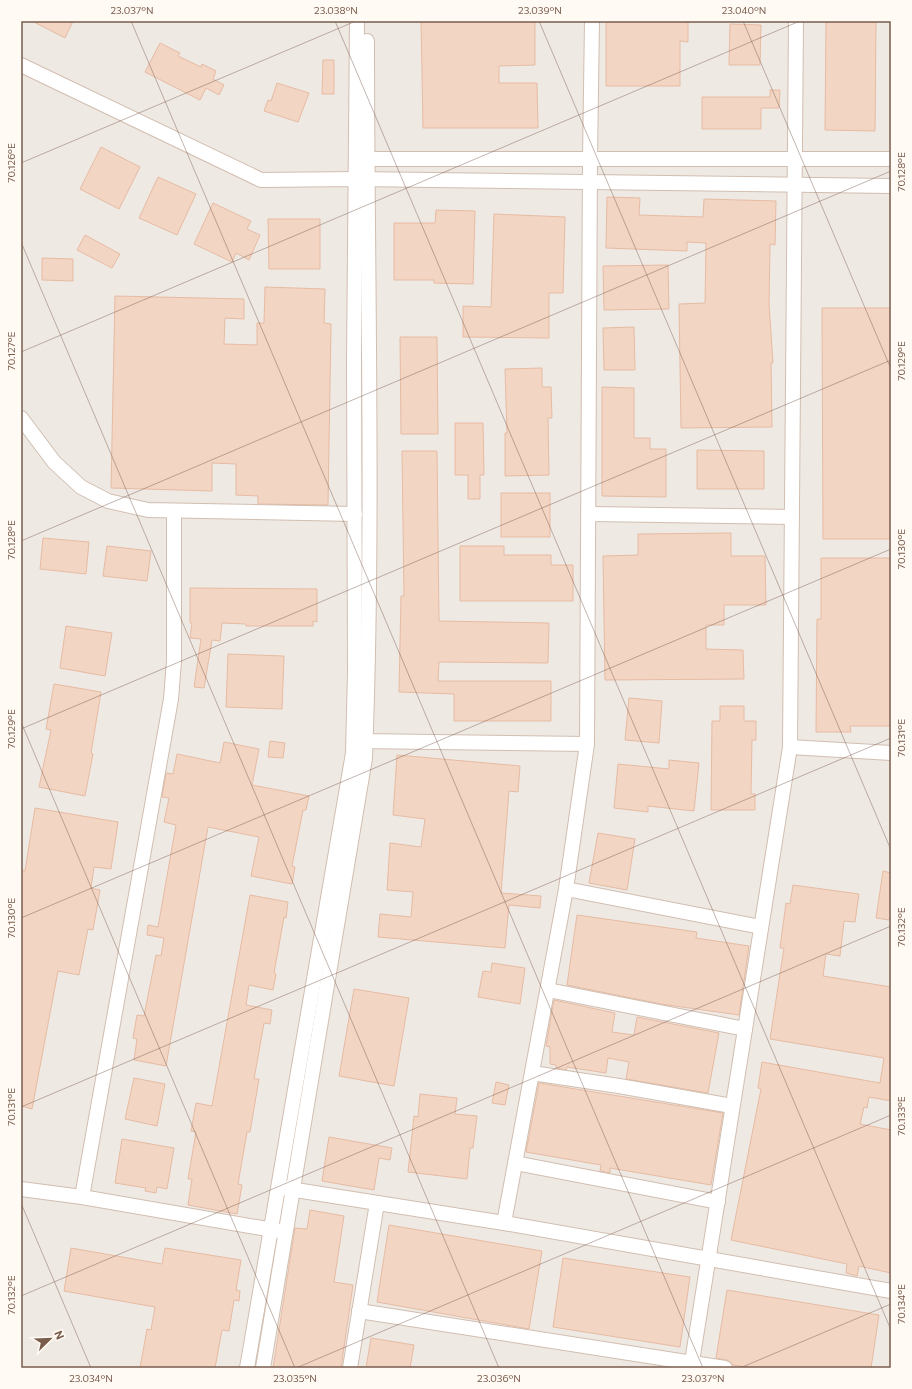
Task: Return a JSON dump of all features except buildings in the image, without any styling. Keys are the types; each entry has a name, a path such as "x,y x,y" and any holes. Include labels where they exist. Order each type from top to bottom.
{"street":[{"path":"263,1368 364,766 360,741 356,672 355,514 361,180 357,21"},
{"path":"361,160 367,21"},
{"path":"504,1223 566,889 587,744 592,21"},
{"path":"691,1365 790,747 796,21"},
{"path":"21,65 261,180 891,186"},
{"path":"361,160 891,159"},
{"path":"247,1368 353,753 360,741 368,671 369,366 361,180"},
{"path":"21,418 54,462 82,487 108,501 148,510 355,514"},
{"path":"82,1197 171,699 174,661 174,511"},
{"path":"589,514 792,517"},
{"path":"360,741 587,744"},
{"path":"790,747 891,754"},
{"path":"566,889 761,927"},
{"path":"548,990 745,1030"},
{"path":"532,1073 732,1106"},
{"path":"515,1163 718,1202"},
{"path":"278,1187 504,1223 891,1291"},
{"path":"21,1189 82,1197 285,1232"},
{"path":"350,1368 377,1202"},
{"path":"359,1311 691,1365 725,1368"}],"shaded area":[{"path":"21,21 891,21 891,1368 21,1368"}]}
